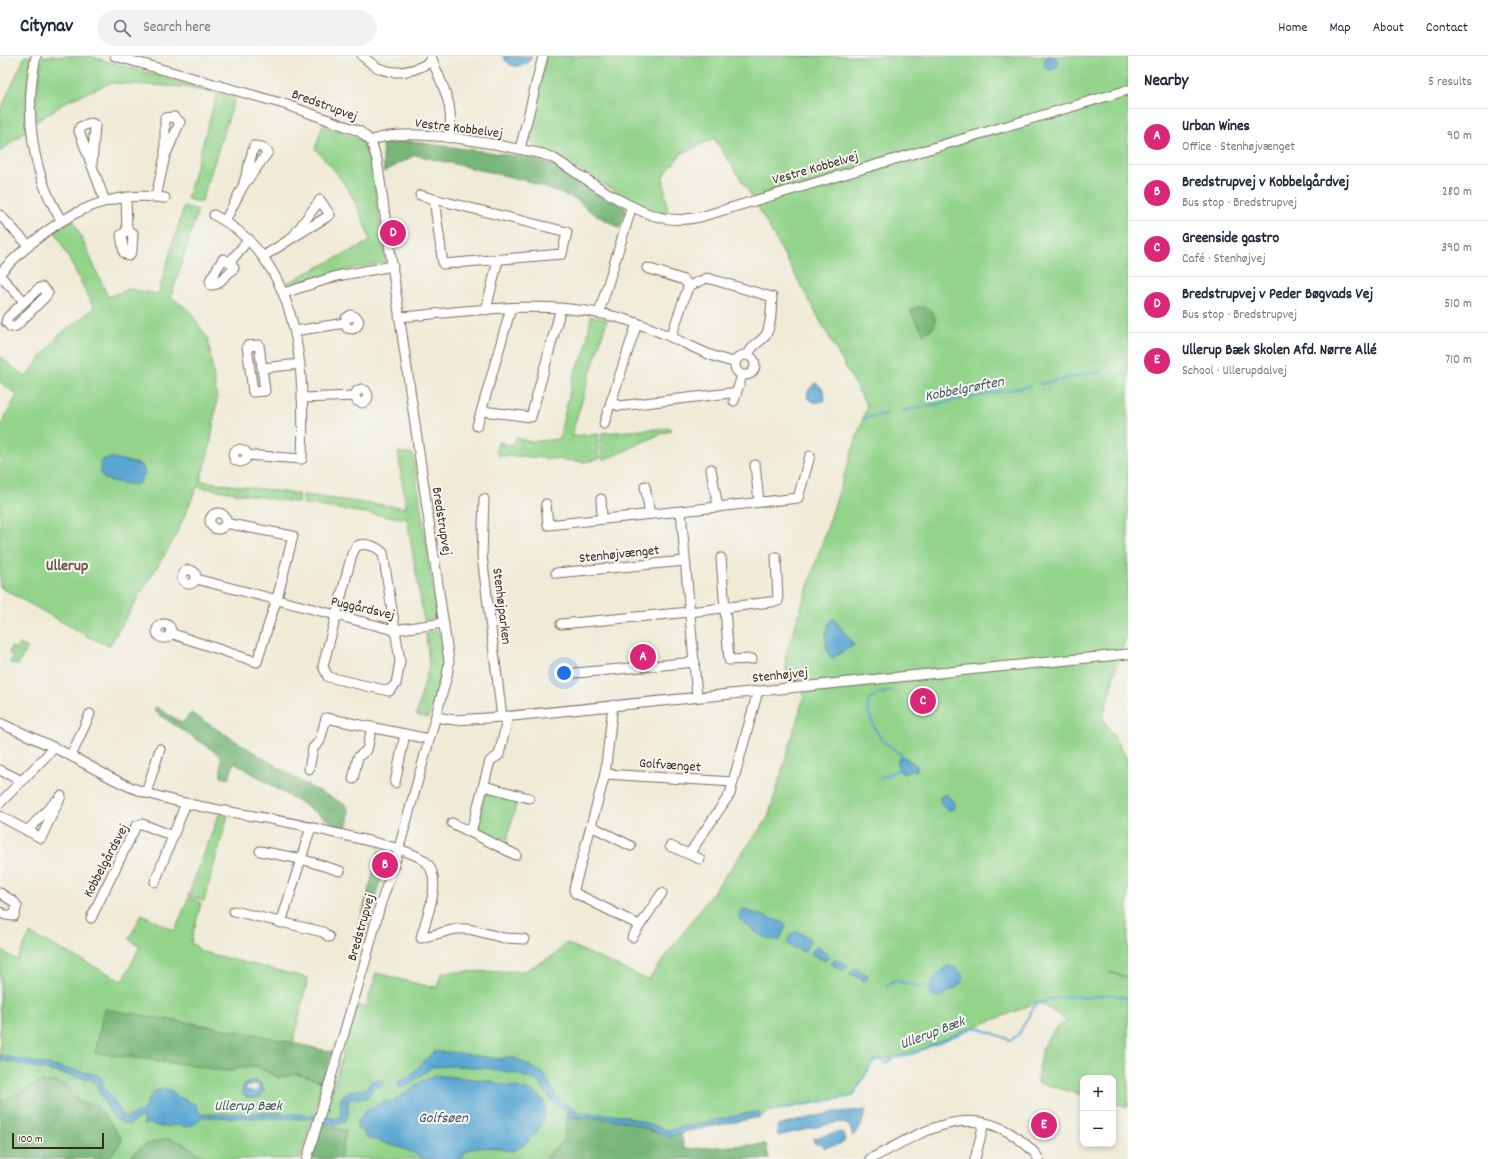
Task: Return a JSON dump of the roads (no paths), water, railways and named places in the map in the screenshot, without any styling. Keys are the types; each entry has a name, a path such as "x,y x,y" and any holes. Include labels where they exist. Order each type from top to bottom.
{"street":[{"path":"36,56 30,91 32,136 43,182 61,220"},
{"name":"Bredstrupvej","path":"115,56 127,58 291,106 359,131 371,141 377,160 449,661 447,676 436,717 398,850 380,906 368,955 307,1159"},
{"path":"362,56 380,69 398,73 419,69 431,58 441,77 451,112 449,138"},
{"name":"Vestre Kobbelvej","path":"520,149 543,56"},
{"name":"Vestre Kobbelvej","path":"371,141 382,136 393,135 433,136 520,149 553,158 632,206 650,215 665,219 680,220 700,216 1128,90"},
{"path":"0,273 29,246 61,220 80,210 104,201 126,197 160,198 165,156"},
{"path":"92,165 104,201"},
{"path":"225,221 243,186"},
{"path":"420,196 434,199 567,232 562,254 443,264 434,199"},
{"path":"126,197 127,231"},
{"path":"598,313 632,206"},
{"path":"0,215 29,246"},
{"path":"214,215 248,238 264,256 275,273 284,293 295,331 300,364 302,398 302,459 247,455"},
{"path":"230,262 248,238"},
{"path":"264,256 292,238"},
{"path":"486,310 498,260"},
{"path":"284,293 337,276 393,266"},
{"path":"647,268 684,280 689,286"},
{"path":"0,276 24,301"},
{"path":"671,337 689,286 707,278 772,297 768,331 764,337 751,347 748,355"},
{"path":"42,287 48,293 16,326 11,327 6,322 8,317 24,301 42,287"},
{"path":"478,426 511,308"},
{"path":"399,317 511,308 561,308 598,313 637,323 712,356 734,362"},
{"path":"482,411 531,417 561,308"},
{"path":"295,331 345,323"},
{"path":"604,424 637,323"},
{"path":"259,345 262,368 265,391 253,392 247,346 259,345"},
{"path":"741,355 748,355 754,360 755,368 751,374 742,375 735,370 734,362 741,355"},
{"path":"262,368 300,364"},
{"path":"611,402 619,406 730,394 735,398 742,375"},
{"path":"302,398 355,396"},
{"path":"546,504 548,525 798,498 810,456"},
{"path":"755,464 759,502"},
{"path":"711,469 718,507"},
{"path":"645,486 650,514"},
{"name":"Stenhøjparken","path":"484,499 482,556 505,716"},
{"path":"601,499 602,519"},
{"path":"681,511 697,697"},
{"path":"170,633 258,662 293,536 225,522"},
{"path":"368,544 378,548 383,553 394,630 399,669 396,684 389,691 328,677 323,666 352,554 359,545 368,544"},
{"path":"721,558 729,660 752,659"},
{"path":"561,624 690,612 778,601 776,558"},
{"name":"Stenhøjvænget","path":"556,574 685,561"},
{"name":"Puggårdsvej","path":"196,579 394,630 444,623"},
{"name":"Stenhøjvej","path":"436,717 455,720 505,716 1128,654"},
{"path":"576,673 695,662"},
{"path":"689,854 730,794 758,691"},
{"path":"613,705 605,774 574,889 576,893 639,925"},
{"path":"70,756 90,714"},
{"path":"471,832 490,761 499,754 505,716"},
{"path":"309,769 313,748 320,741 326,718 429,739"},
{"path":"0,723 146,793 186,803 311,827 408,852 426,862 432,869 435,877 435,886 421,938 456,929 469,929 504,938 524,939"},
{"path":"353,779 358,757 367,750 372,727"},
{"path":"395,783 405,734"},
{"path":"0,803 54,748"},
{"path":"146,793 160,749"},
{"path":"0,770 22,781"},
{"name":"Golfvænget","path":"605,774 733,782"},
{"path":"484,786 528,798"},
{"path":"155,882 186,803"},
{"path":"0,816 27,830"},
{"name":"Kobbelgårdsvej","path":"91,918 136,826 142,824 173,836"},
{"path":"452,824 516,855"},
{"path":"592,826 631,846"},
{"path":"281,922 311,827"},
{"path":"670,846 700,860"},
{"path":"260,851 301,860 340,871"},
{"path":"0,893 14,902 17,906 14,916 5,915 0,912"},
{"path":"632,937 662,893"},
{"path":"234,911 323,932 329,937"},
{"path":"870,1159 934,1126 952,1121 966,1120 984,1123 1006,1130 1023,1142 1039,1159"},
{"path":"975,1159 984,1123"}],"water":[{"path":"503,56 532,56 525,65 514,66 507,63"},
{"path":"1048,56 1054,56 1058,60 1058,66 1054,70 1048,70 1044,66 1044,60"},
{"path":"815,383 820,385 823,389 825,400 816,402 807,398 808,391"},
{"path":"113,458 142,465 145,472 140,483 127,484 104,479 100,471 101,462 104,459"},
{"path":"833,618 854,645 832,658 827,649 826,632"},
{"path":"900,757 906,758 917,766 917,770 903,773 899,771 897,764"},
{"path":"946,794 955,803 954,809 950,810 941,804 940,797"},
{"path":"742,909 785,923 786,926 780,940 769,939 746,925 738,916"},
{"path":"797,931 809,938 810,941 804,952 790,946 787,942 790,935"},
{"path":"817,947 829,954 827,960 823,960 811,954 811,951"},
{"path":"835,959 847,965 847,968 843,970 834,966 832,962"},
{"path":"949,966 961,973 961,983 956,988 941,997 932,997 929,991 934,979 942,970"},
{"path":"855,968 868,975 866,980 864,981 850,973"},
{"path":"433,1052 452,1052 500,1059 509,1057 519,1060 544,1074 557,1098 580,1113 621,1115 668,1130 759,1111 760,1117 688,1131 670,1137 625,1121 567,1116 567,1111 572,1111 555,1105 540,1084 535,1080 515,1073 484,1068 455,1066 432,1067 407,1086 398,1086 398,1081 405,1080"},
{"path":"0,1055 97,1075 101,1078 103,1086 122,1113 122,1116 126,1118 143,1110 149,1098 155,1091 166,1088 172,1091 176,1096 195,1104 200,1114 280,1113 324,1116 335,1119 342,1116 340,1101 345,1094 351,1091 364,1090 372,1081 383,1080 385,1083 384,1085 374,1088 366,1098 352,1098 348,1102 348,1115 342,1123 337,1124 322,1123 313,1119 202,1117 196,1123 188,1127 175,1125 162,1127 148,1123 144,1126 143,1118 140,1117 130,1124 123,1123 112,1115 104,1102 96,1083 92,1080 0,1060"},
{"name":"Golfsøen","path":"435,1075 491,1081 528,1090 534,1093 540,1097 544,1103 545,1111 539,1128 527,1142 514,1150 510,1151 499,1148 471,1149 466,1151 461,1159 424,1159 410,1151 366,1137 363,1131 357,1129 357,1122 365,1112 384,1101 393,1101 421,1082"},
{"path":"257,1081 260,1083 264,1090 261,1096 258,1098 247,1097 243,1093 243,1086 249,1082","holes":["255,1084 259,1086 258,1091 253,1092 246,1090 246,1087"]},
{"path":"866,1110 861,1126 853,1136 849,1125 838,1122 778,1136 777,1126 834,1112"},
{"path":"840,1132 843,1133 845,1140 843,1143 824,1148 823,1145 814,1143 813,1138"}],"waterway":[{"name":"Kobbelgrøften","path":"1040,384 1102,371"},
{"name":"Kobbelgrøften","path":"901,411 1030,386"},
{"name":"Kobbelgrøften","path":"865,418 886,414"},
{"path":"892,691 872,698 868,704 868,709 881,739 903,757"},
{"path":"880,778 898,770"},
{"path":"886,986 895,980 916,986 931,986"},
{"name":"Ullerup Bæk","path":"769,1111 853,1096 873,1061 880,1059 886,1063 895,1057 912,1054 975,1027 1011,1040 1018,1035 1035,1005 1049,999 1076,996 1087,998 1105,995 1116,995 1128,999"}],"place":[{"name":"Bredstrupvej v Peder Bøgvads Vej","path":"393,233"},
{"name":"Urban Wines","path":"643,657"},
{"name":"Greenside gastro","path":"923,701"},
{"name":"Bredstrupvej v Kobbelgårdvej","path":"385,865"},
{"name":"Ullerup Bæk Skolen Afd. Nørre Allé","path":"1044,1125"}],"district":[{"name":"Ullerup","path":"67,564"}]}
